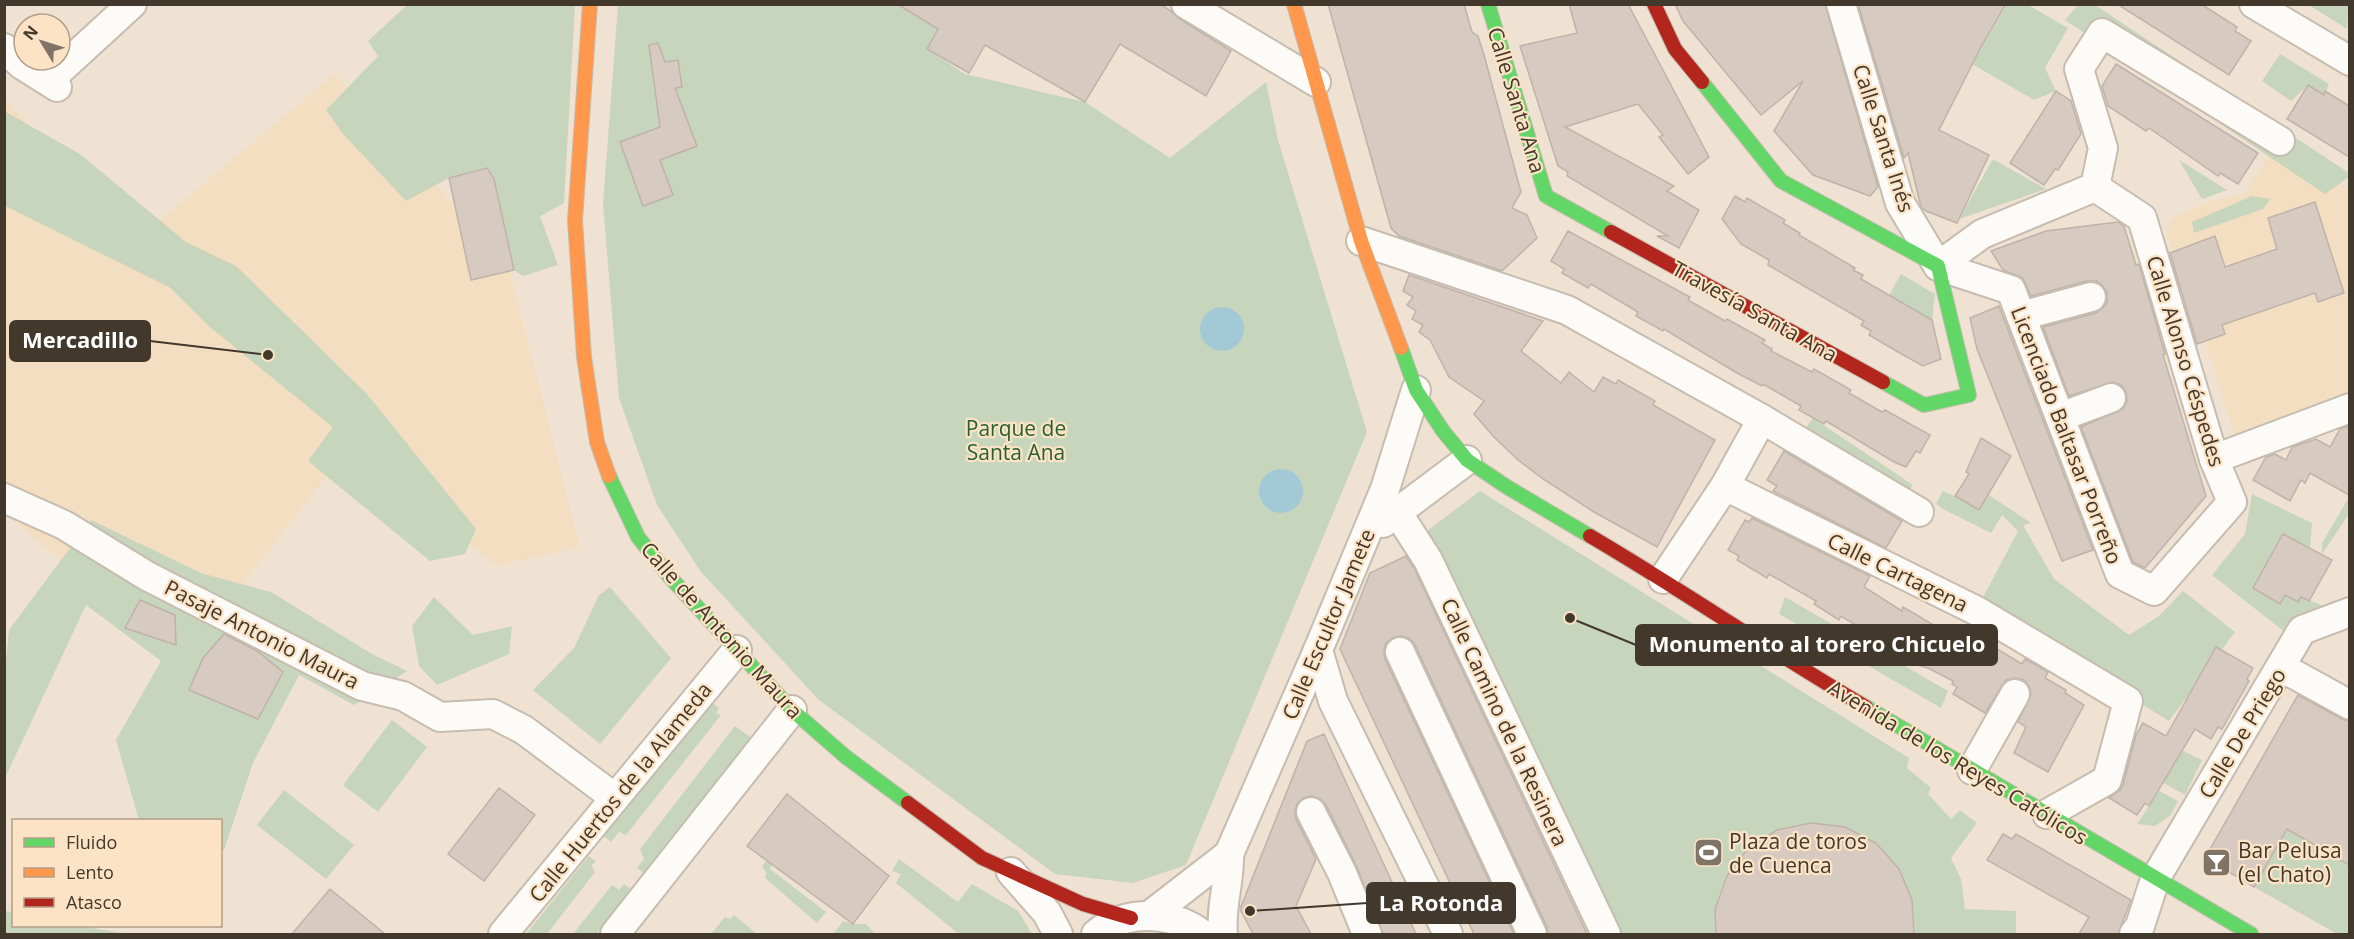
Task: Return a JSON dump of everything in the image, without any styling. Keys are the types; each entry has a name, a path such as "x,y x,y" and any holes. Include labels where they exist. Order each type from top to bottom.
{"street":[{"path":"4,48 22,65 59,78 132,4"},
{"name":"Calle de Antonio Maura","path":"590,4 575,220 584,357 597,442 611,481 638,537 669,576 792,710 846,757 947,834 982,858 1083,904 1140,917"},
{"path":"1186,4 1316,82"},
{"name":"Avenida de los Reyes Católicos","path":"1294,4 1361,241 1416,390 1443,431 1467,460 1507,487 1663,579 1816,678 2251,934"},
{"name":"Calle Santa Ana","path":"1488,4 1546,196"},
{"path":"1654,4 1675,49 1781,181 1938,266 1982,234 2096,187 2103,148 2079,69 2102,33 2280,141"},
{"name":"Calle Santa Inés","path":"1841,4 1900,203 1938,266"},
{"path":"2254,4 2349,61"},
{"name":"Calle Alonso Céspedes","path":"2096,187 2142,218 2214,459 2232,502"},
{"name":"Travesía Santa Ana","path":"1546,196 1924,405 1969,394 1938,266"},
{"path":"1361,241 1567,309 1762,418 1919,512"},
{"name":"Licenciado Baltasar Porreño","path":"1938,266 2011,290 2120,574 2154,591 2232,502"},
{"path":"2021,316 2091,297"},
{"name":"Calle Escultor Jamete","path":"1223,934 1221,915 1229,866 1228,855 1318,650 1385,489 1416,390"},
{"path":"2060,417 2111,398"},
{"path":"2214,459 2349,408"},
{"path":"1663,579 1725,486 1762,418"},
{"path":"1365,538 1467,460"},
{"name":"Calle Cartagena","path":"1725,486 1977,611 2128,701 2107,780 2047,814"},
{"name":"Pasaje Antonio Maura","path":"4,498 64,525 147,576 362,686 403,696 440,717 493,714 524,730 615,798"},
{"name":"Calle Camino de la Resinera","path":"1397,512 1428,560 1606,934"},
{"name":"Calle De Priego","path":"2134,934 2140,926 2155,879 2302,630 2349,612"},
{"name":"Calle Huertos de la Alameda","path":"503,934 737,650"},
{"path":"1318,650 1333,701 1448,934"},
{"path":"1400,652 1532,934"},
{"path":"2281,667 2349,705"},
{"path":"1971,770 2015,694"},
{"path":"615,934 792,710"},
{"path":"1311,812 1342,873 1367,934"},
{"name":"Calle Escultor Jamete","path":"1096,934 1113,924 1140,917 1228,855"},
{"name":"Calle de Antonio Maura","path":"1011,872 1047,914 1058,934"},
{"path":"1140,917 1169,918 1202,934"}],"shaded area":[{"path":"335,73 509,267 580,547 496,566 352,444 179,665 5,512 4,97 132,244"},
{"path":"2276,145 2349,190 2349,394 2236,439 2205,342 2197,344 2169,254 2172,252 2166,231 2170,220 2180,214 2209,202 2245,193"}],"green space":[{"name":"Parque de Santa Ana","path":"897,4 917,17 925,5 946,16 927,49 965,74 1085,102 1170,158 1266,82 1278,140 1367,432 1186,865 1133,883 1055,874 819,700 701,572 657,505 619,398 603,204 618,5"},
{"path":"407,5 575,5 564,203 540,216 558,265 523,276 514,270 494,179 487,168 449,178 406,201 343,134 326,110 378,56 368,41"},
{"path":"2007,5 2028,5 2068,28 2045,68 2056,91 2034,100 1972,64"},
{"path":"2078,5 2095,5 2349,173 2349,177 2325,194 2065,20"},
{"path":"2309,5 2349,5 2347,29"},
{"path":"2280,54 2329,84 2324,95 2308,85 2291,101 2262,81"},
{"path":"4,111 80,154 186,242 236,266 367,394 476,529 465,554 430,561 308,461 333,427 211,328 169,287 5,206"},
{"path":"1993,159 2046,189 1959,219"},
{"path":"2179,160 2227,190 2202,199"},
{"path":"2252,196 2270,199 2263,209 2194,233 2192,222"},
{"path":"1901,274 1935,294 1932,321 1889,295"},
{"path":"1813,418 1913,485 1904,496 1802,433"},
{"path":"1480,491 1909,758 1907,768 1931,788 1928,794 1951,819 1960,810 1977,823 1951,858 1961,879 1965,909 2016,911 2016,934 1914,934 1911,898 1894,864 1869,841 1840,827 1809,824 1779,830 1752,846 1730,872 1716,907 1716,934 1606,934 1423,534"},
{"path":"1943,491 1979,507 1989,495 2031,523 2023,525 2054,579 2129,635 2159,616 2183,591 2235,632 2169,721 1979,605 2018,531 2002,515 1991,533 1941,508 1936,504"},
{"path":"2252,494 2312,523 2310,549 2283,534 2253,588 2280,603 2285,595 2297,602 2301,597 2324,606 2286,633 2212,575 2245,534"},
{"path":"2348,499 2349,514 2322,554 2322,543"},
{"path":"91,520 201,573 271,592 372,654 407,671 354,705 299,675 253,763 224,850 222,850 222,819 139,819 116,740 161,661 86,605 5,778 4,683 9,630"},
{"path":"610,587 671,658 600,744 533,690 574,648 599,595"},
{"path":"434,597 473,635 512,626 509,654 437,685 419,666 412,626"},
{"path":"1785,597 1948,691 1941,708 1779,614"},
{"path":"708,699 719,708 716,713 721,715 626,835 619,832 611,842 601,834"},
{"path":"392,720 427,747 378,812 343,785"},
{"path":"735,726 753,739 648,876 637,868 644,859 640,849"},
{"path":"2181,750 2202,760 2185,795 2162,782"},
{"path":"284,790 354,845 326,879 257,825"},
{"path":"2159,791 2178,801 2171,815 2155,826 2137,824"},
{"path":"2287,829 2349,865 2349,934 2337,934 2254,887"},
{"path":"589,856 596,862 591,865 595,872 547,934 526,934"},
{"path":"899,859 958,902 972,884 1018,911 1032,934 959,934 896,883 901,874 892,871"},
{"path":"767,860 773,863 770,869 826,912 817,923 765,878 766,873 762,866"},
{"path":"624,884 631,889 596,934 573,934 612,885 619,890"},
{"path":"4,911 12,912 12,927 87,927 127,934 5,934"},
{"path":"734,915 757,934 711,934 725,917 730,919"},
{"path":"843,921 866,924 875,934 833,934"}],"water":[{"path":"1222,307 1238,313 1244,329 1238,345 1222,351 1206,345 1200,329 1206,313"},
{"path":"1281,469 1297,475 1303,491 1297,507 1281,513 1265,507 1259,491 1265,475"}],"building":[{"path":"897,4 1160,4 1231,51 1206,96 1120,44 1085,102 985,45 969,73 927,49 938,29"},
{"path":"1328,4 1464,4 1472,32 1478,36 1484,55 1521,192 1512,208 1527,215 1537,238 1502,271 1399,236 1391,228"},
{"path":"1569,4 1628,4 1709,157 1688,174 1659,137 1663,135 1638,104 1565,127 1674,186 1667,191 1699,210 1679,248 1657,236 1668,236 1567,176 1568,172 1558,166 1520,46 1577,33"},
{"path":"1675,4 1825,4 1878,187 1870,196 1813,175 1774,131 1803,81 1761,115 1683,21"},
{"path":"1858,4 2006,4 1981,47 1939,130 1989,155 1957,223 1921,207 1908,153 1904,158"},
{"path":"2117,4 2201,4 2237,27 2235,31 2251,41 2229,75"},
{"path":"658,43 665,62 678,60 682,87 675,88 697,146 660,160 673,195 643,206 620,142 660,127 649,45"},
{"path":"2116,64 2258,153 2238,184 2220,173 2218,176 2149,128 2146,131 2108,106 2102,86"},
{"path":"2308,85 2324,95 2325,91 2349,106 2349,157 2287,119"},
{"path":"2056,91 2071,101 2081,134 2058,170 2055,169 2044,185 2010,163"},
{"path":"487,168 494,179 514,270 471,280 449,178"},
{"path":"1735,196 1745,202 1747,198 1785,220 1783,223 1800,233 1799,235 1855,268 1853,270 1863,275 1861,279 1932,320 1941,359 1923,366 1898,352 1869,335 1871,331 1861,325 1864,321 1768,265 1769,260 1741,244 1722,219"},
{"path":"2315,202 2344,293 2318,302 2315,293 2222,325 2225,334 2197,344 2170,253 2215,236 2225,267 2277,249 2268,218"},
{"path":"2118,222 2124,226 2136,265 2139,264 2165,354 2163,355 2206,496 2145,568 2133,562 2081,427 2123,409 2127,401 2126,392 2121,385 2113,382 2069,396 2043,327 2096,313 2107,302 2107,292 2096,281 2087,281 2031,296 2023,278 2003,270 1991,251 2046,231"},
{"path":"1568,231 1690,297 1688,300 1725,321 1727,319 1765,340 1762,343 1772,349 1771,351 1812,372 1814,369 1851,390 1849,393 1882,412 1885,410 1930,435 1920,453 1916,451 1906,467 1894,462 1826,421 1824,424 1799,410 1801,406 1763,384 1762,386 1737,373 1664,329 1663,331 1636,316 1638,312 1591,284 1588,288 1562,273 1564,269 1551,261"},
{"path":"1409,275 1543,321 1521,351 1561,383 1569,372 1594,392 1603,377 1616,384 1618,380 1655,401 1653,405 1715,440 1657,547 1594,512 1543,479 1518,460 1494,437 1474,414 1484,401 1449,377 1430,340 1419,332 1423,325 1412,319 1416,311 1407,305 1413,297 1403,291"},
{"path":"1999,306 2093,550 2062,561 1977,349 1970,318"},
{"path":"2349,426 2349,495 2310,473 2305,483 2301,480 2290,501 2253,480 2266,457 2275,454 2286,460 2292,447 2316,439 2330,447 2340,429"},
{"path":"1981,438 2011,456 1979,510 1955,496 1969,474 1966,472"},
{"path":"1784,451 1902,521 1886,548 1773,491 1777,486 1767,480"},
{"path":"1752,518 1870,576 1864,587 1902,611 1903,607 1939,628 1937,631 1973,654 1982,640 2022,664 2025,659 2048,672 2045,678 2066,690 2065,693 2084,705 2048,772 2014,753 2026,727 2018,722 2031,694 2024,680 2015,678 2006,680 1985,713 1953,694 1957,687 1952,684 1953,681 1912,663 1888,649 1889,645 1841,616 1839,620 1814,604 1816,601 1769,574 1767,578 1737,560 1739,556 1728,550 1745,520 1749,522"},
{"path":"2283,534 2332,560 2309,601 2301,597 2298,602 2285,595 2280,604 2253,588"},
{"path":"1406,556 1414,568 1587,934 1548,934 1547,927 1415,645 1409,638 1394,637 1386,643 1385,659 1514,934 1474,934 1340,649 1370,573"},
{"path":"140,600 175,615 176,645 125,628"},
{"path":"224,634 257,651 283,672 258,719 189,690 203,658"},
{"path":"2216,647 2253,668 2247,679 2249,681 2222,729 2218,727 2211,739 2195,729 2149,806 2145,803 2137,815 2109,798 2123,785 2136,735 2143,723 2166,736"},
{"path":"2298,695 2349,721 2349,865 2287,829 2254,887 2205,858"},
{"path":"1324,734 1416,934 1383,934 1357,867 1326,805 1320,799 1312,796 1303,798 1297,804 1295,812 1296,819 1316,859 1296,906 1311,934 1253,934 1240,909 1307,741"},
{"path":"499,788 535,815 484,881 448,854"},
{"path":"787,794 889,876 853,924 747,846"},
{"path":"1811,823 1845,827 1876,843 1899,869 1912,900 1914,934 1716,934 1715,909 1727,876 1748,848 1777,830"},
{"path":"2003,834 2012,839 2016,834 2131,900 2118,934 2079,934 2089,917 1987,860"},
{"path":"330,889 385,934 292,934"}],"traffic: fast":[{"path":"1488,4 1546,196 1611,232"},
{"path":"1702,82 1781,181 1938,266 1969,395 1924,405 1883,382"},
{"path":"1401,348 1416,390 1443,431 1467,460 1507,487 1590,536"},
{"path":"609,476 638,537 669,576 792,710 846,757 908,803"},
{"path":"1866,707 2251,934"}],"traffic: slow":[{"path":"590,4 575,220 584,357 597,442 609,476"},
{"path":"1294,4 1361,241 1401,348"}],"traffic: jam":[{"path":"1654,4 1675,49 1702,82"},
{"path":"1611,232 1883,382"},
{"path":"1590,536 1866,707"},
{"path":"908,803 982,858 1083,904 1131,918"}],"place":[{"name":"Mercadillo","path":"268,355"},
{"name":"Monumento al torero Chicuelo","path":"1570,618"},
{"name":"Plaza de toros de Cuenca","path":"1708,853"},
{"name":"Bar Pelusa (el Chato)","path":"2217,862"},
{"name":"La Rotonda","path":"1250,911"}]}
